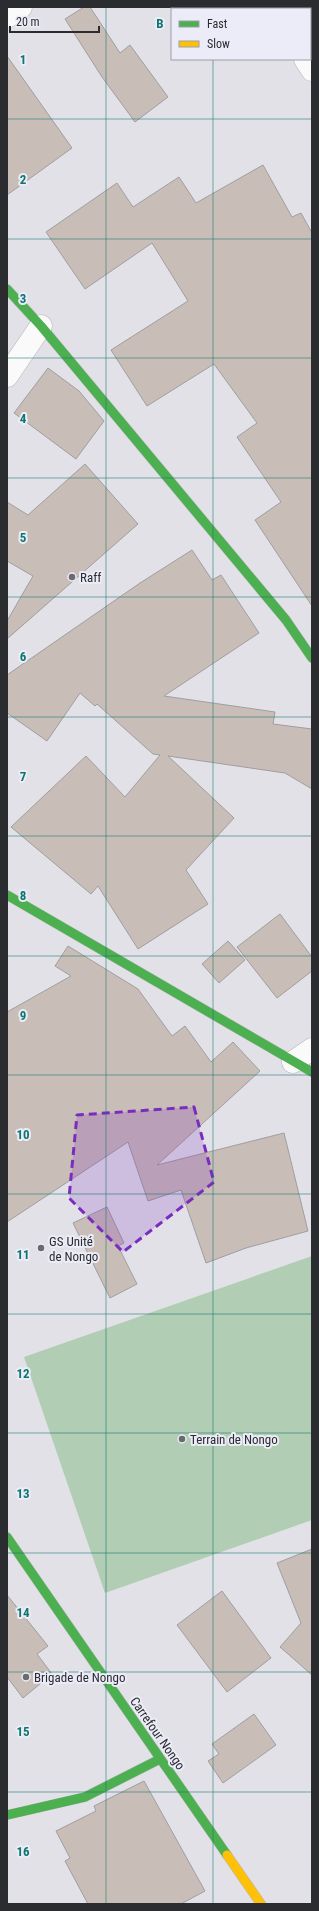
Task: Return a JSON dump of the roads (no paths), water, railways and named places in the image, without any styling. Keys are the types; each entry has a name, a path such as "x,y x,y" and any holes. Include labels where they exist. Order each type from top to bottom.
{"street":[{"path":"7,17 21,7"},
{"path":"306,60 312,70"},
{"path":"7,289 41,326 286,620 312,658"},
{"path":"7,376 41,326"},
{"path":"7,895 312,1072"},
{"path":"293,1062 312,1049"},
{"name":"Carrefour Nongo","path":"7,1537 261,1904"},
{"path":"7,1815 85,1797 160,1758"}],"place":[{"name":"Raff","path":"72,577"},
{"name":"GS Unité de Nongo","path":"41,1248"},
{"name":"Terrain de Nongo","path":"182,1439"},
{"name":"Brigade de Nongo","path":"26,1677"}]}
